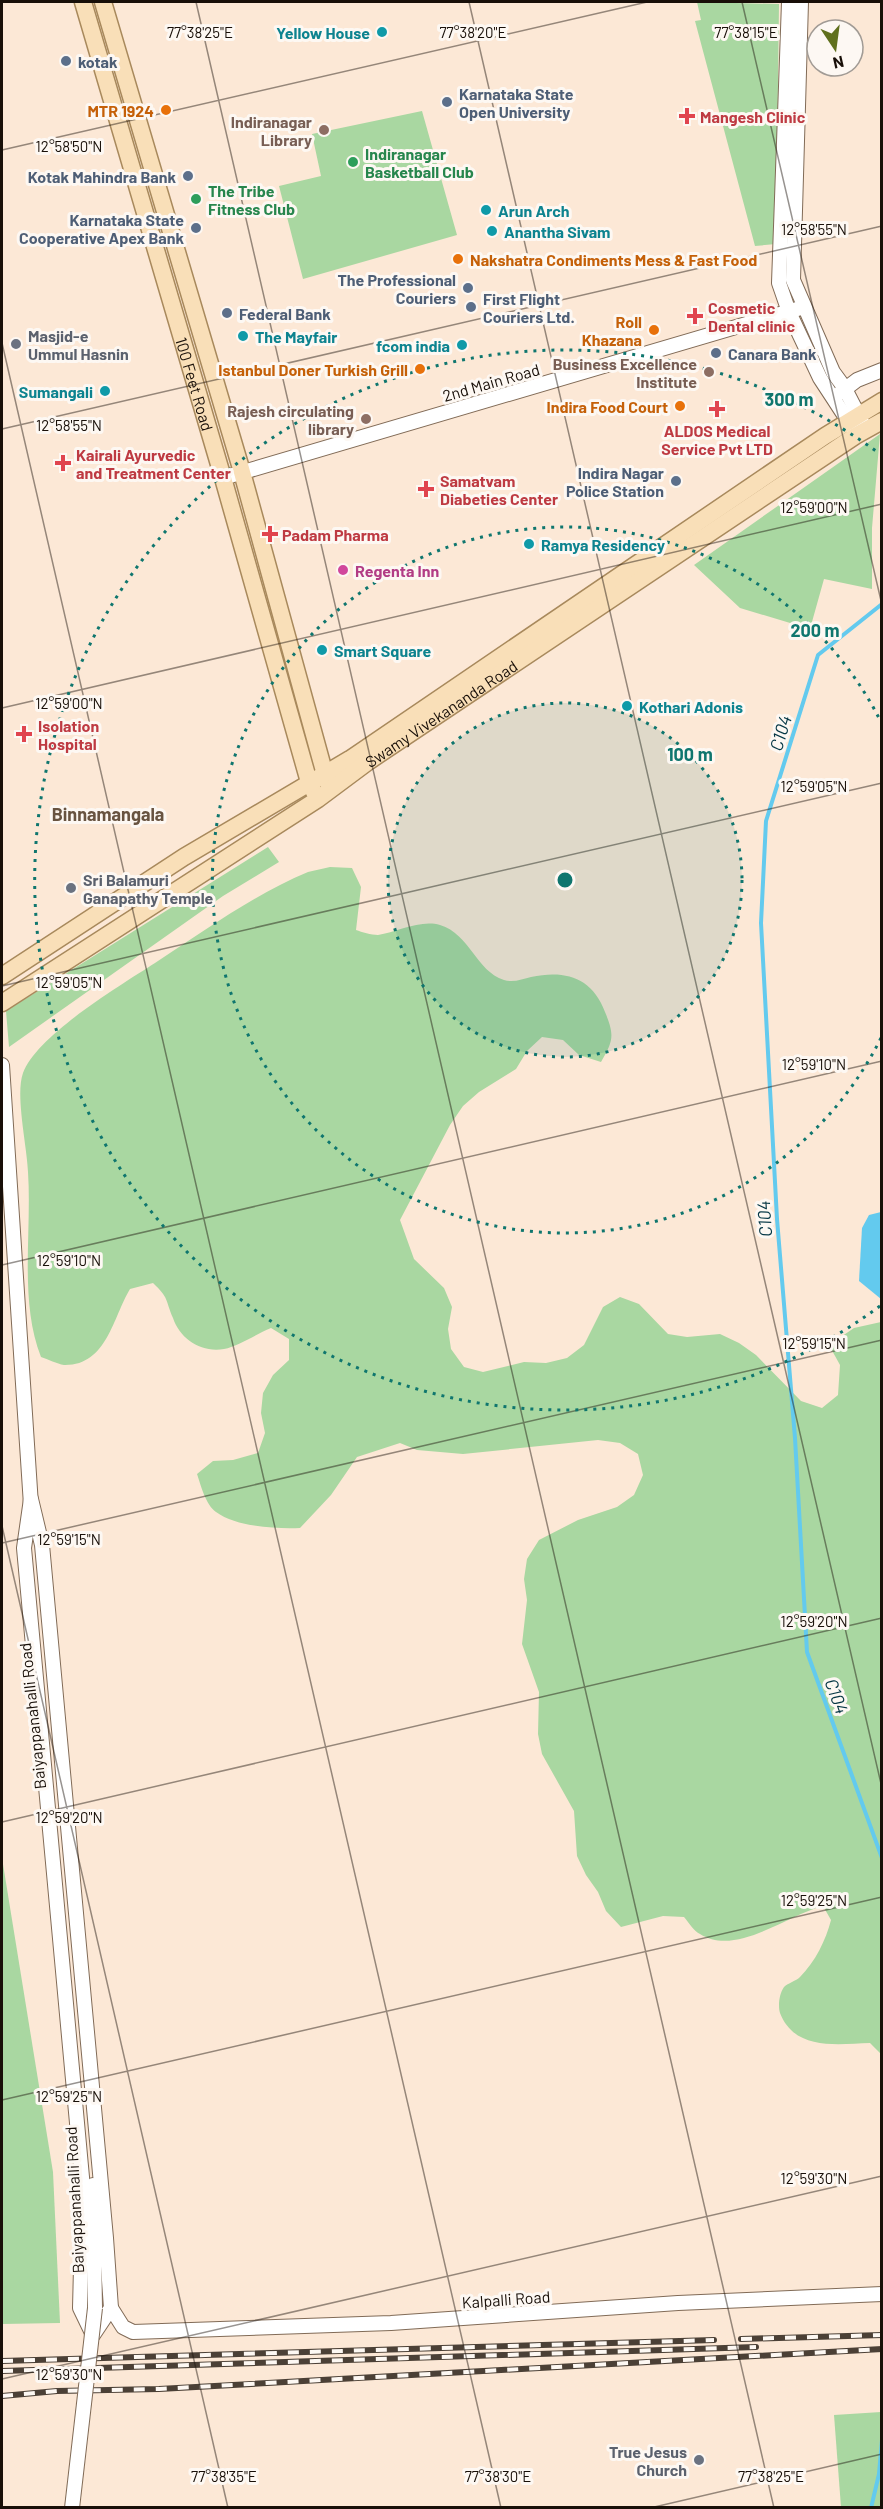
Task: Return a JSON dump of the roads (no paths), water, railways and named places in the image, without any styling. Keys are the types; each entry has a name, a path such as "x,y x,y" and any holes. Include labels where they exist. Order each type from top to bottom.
{"main road":[{"name":"100 Feet Road","path":"83,2 223,478 309,782"},
{"name":"100 Feet Road","path":"103,2 243,472 324,787"},
{"name":"Swamy Vivekananda Road","path":"2,1003 324,787 359,753 858,425 882,402"},
{"name":"Swamy Vivekananda Road","path":"858,425 882,421"},
{"name":"Swamy Vivekananda Road","path":"2,976 184,857 309,782 324,787"}],"street":[{"path":"789,2 779,283 789,312 820,378 833,398 858,425"},
{"path":"801,2 793,280 832,372 845,389 858,425"},
{"name":"2nd Main Road","path":"223,478 804,307"},
{"path":"833,398 857,380 882,370"},
{"name":"Baiyappanahalli Road","path":"2,1065 34,1561 93,2187 94,2308 72,2508"},
{"path":"31,1499 24,1548 83,2188 80,2308 93,2335 111,2308"},
{"name":"Baiyappanahalli Road","path":"31,1499 42,1545 111,2308"},
{"name":"Kalpalli Road","path":"111,2308 123,2327 133,2332 391,2324 678,2303 882,2294"}],"water":[{"path":"882,1212 881,1299 859,1281 862,1228 869,1215"}],"waterway":[{"name":"C104","path":"882,604 818,655 766,821 761,923 777,1219 795,1438 807,1652 882,1858"},
{"name":"C104","path":"871,2508 879,2474 882,2440"}],"railway":[{"path":"741,2339 882,2335"},
{"path":"2,2361 714,2340"},
{"path":"2,2371 756,2347"},
{"path":"2,2396 57,2391 159,2389 882,2349"}],"place":[{"name":"Yellow House","path":"382,32"},
{"name":"kotak","path":"66,61"},
{"name":"Karnataka State Open University","path":"447,102"},
{"name":"MTR 1924","path":"166,110"},
{"name":"Mangesh Clinic","path":"687,116"},
{"name":"Indiranagar Library","path":"324,130"},
{"name":"Indiranagar Basketball Club","path":"353,162"},
{"name":"Kotak Mahindra Bank","path":"188,176"},
{"name":"The Tribe Fitness Club","path":"196,199"},
{"name":"Arun Arch","path":"486,210"},
{"name":"Karnataka State Cooperative Apex Bank","path":"196,228"},
{"name":"Anantha Sivam","path":"492,231"},
{"name":"Nakshatra Condiments Mess & Fast Food","path":"458,259"},
{"name":"The Professional Couriers","path":"468,288"},
{"name":"First Flight Couriers Ltd.","path":"471,307"},
{"name":"Federal Bank","path":"227,313"},
{"name":"Cosmetic Dental clinic","path":"695,316"},
{"name":"Roll Khazana","path":"654,330"},
{"name":"The Mayfair","path":"243,336"},
{"name":"Masjid-e Ummul Hasnin","path":"16,344"},
{"name":"fcom india","path":"462,345"},
{"name":"Canara Bank","path":"716,353"},
{"name":"Istanbul Doner Turkish Grill","path":"420,369"},
{"name":"Business Excellence Institute","path":"709,372"},
{"name":"Sumangali","path":"105,391"},
{"name":"Indira Food Court","path":"680,406"},
{"name":"ALDOS Medical Service Pvt LTD","path":"717,409"},
{"name":"Rajesh circulating library","path":"366,419"},
{"name":"Kairali Ayurvedic and Treatment Center","path":"63,463"},
{"name":"Indira Nagar Police Station","path":"676,481"},
{"name":"Samatvam Diabeties Center","path":"426,489"},
{"name":"Padam Pharma","path":"270,534"},
{"name":"Ramya Residency","path":"529,544"},
{"name":"Regenta Inn","path":"343,570"},
{"name":"Smart Square","path":"322,650"},
{"name":"Kothari Adonis","path":"627,706"},
{"name":"Isolation Hospital","path":"24,734"},
{"name":"Sri Balamuri Ganapathy Temple","path":"71,888"},
{"name":"True Jesus Church","path":"699,2460"}],"district":[{"name":"Binnamangala","path":"108,814"}]}
